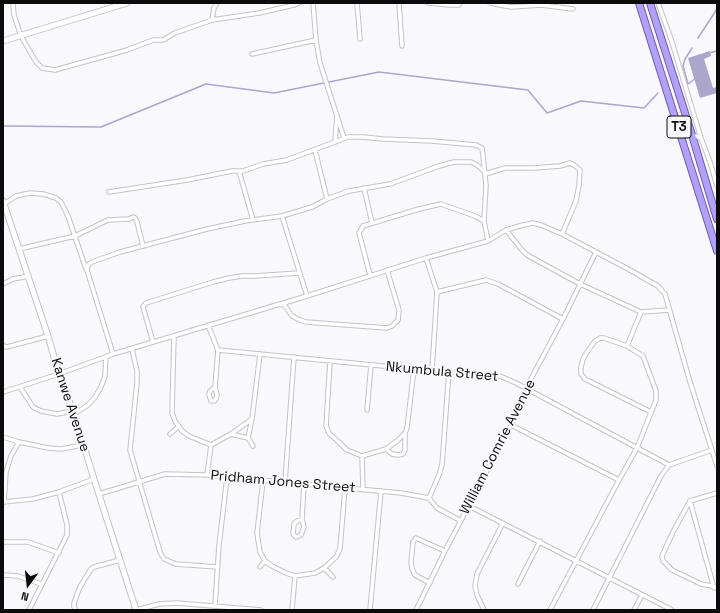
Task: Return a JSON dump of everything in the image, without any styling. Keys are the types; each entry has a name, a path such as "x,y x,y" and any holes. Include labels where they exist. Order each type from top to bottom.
{"highway":[{"name":"T3","path":"639,3 717,251"},
{"name":"T3","path":"650,3 717,219"}],"main road":[{"path":"3,41 127,3"},
{"name":"Kanwe Avenue","path":"4,202 29,276 59,374 74,412 136,610"}],"street":[{"path":"13,3 14,16 21,36 36,62 42,68 55,70 127,50 153,40 163,40 175,33 212,20 260,13 299,3"},
{"path":"212,20 214,8 217,3"},
{"path":"313,3 316,40 320,64 337,112 344,138"},
{"path":"357,3 360,39"},
{"path":"399,3 402,46"},
{"path":"428,3 458,5 460,3"},
{"path":"490,3 511,7 541,6 574,9"},
{"path":"658,3 671,39 717,186"},
{"path":"252,54 316,40"},
{"path":"335,142 337,112"},
{"path":"692,135 701,138"},
{"path":"108,192 239,171 262,164 287,160 344,138 358,136 476,145 482,148 486,186 484,222 488,241"},
{"path":"315,150 327,199"},
{"path":"87,270 88,265 92,262 120,252 207,229 282,216 312,207 327,199 349,191 390,184 439,166 461,161 477,164 485,173"},
{"path":"485,173 505,168 534,168 560,166 570,163 574,165 580,170 579,185 576,201 562,234"},
{"path":"239,171 253,220"},
{"path":"364,188 372,223"},
{"path":"4,202 16,196 30,193 43,194 56,198 60,202 65,209 87,270 113,354"},
{"path":"370,275 359,233 363,226 441,204 475,216 484,222"},
{"path":"282,216 307,296"},
{"path":"19,249 75,236 106,220 129,219 133,217 137,222 143,246"},
{"path":"3,392 59,374 113,354 307,296 426,258 488,241 506,230 533,223 562,234 596,252 658,286 665,294 717,466"},
{"path":"506,230 527,254 580,284 641,312 669,310"},
{"name":"William Comrie Avenue","path":"416,610 511,425 526,388 563,319 596,252"},
{"path":"426,258 437,292 432,370"},
{"path":"283,303 292,316 306,322 387,328 392,326 398,320 399,310 387,270"},
{"path":"153,342 143,307 146,302 229,278 299,273"},
{"path":"3,284 13,279 29,276"},
{"path":"437,292 486,280 498,284 563,319"},
{"path":"627,346 641,312"},
{"path":"208,325 218,350 215,387"},
{"path":"3,346 8,347 48,336"},
{"path":"174,336 172,413 178,427 189,436 210,445"},
{"path":"550,610 637,448 656,396 645,360 640,353 627,346 604,338 600,338 595,341 583,359 581,374 585,379 650,412"},
{"path":"132,349 137,370 137,383 130,450 160,552 164,559 176,564 218,567"},
{"name":"Nkumbula Street","path":"218,350 414,369 494,374 526,388 669,464"},
{"path":"253,446 248,438 252,419 260,354"},
{"path":"20,387 33,407 41,411 48,414 74,412 88,405 101,387 105,376 106,357"},
{"path":"285,482 294,357"},
{"path":"330,361 326,419 329,433 347,450 362,456 386,449 405,433"},
{"path":"367,410 371,365"},
{"path":"386,449 392,454 398,455 402,454 405,450 405,433 407,428 414,369"},
{"path":"449,371 442,465 440,475 429,498 437,508 461,521"},
{"path":"210,445 231,434 252,419"},
{"path":"511,425 619,480"},
{"path":"170,434 178,427"},
{"path":"231,434 248,438"},
{"path":"3,437 48,448 61,449 83,444"},
{"path":"19,442 11,456 6,472 4,502 33,499 59,492 94,479"},
{"path":"207,475 210,445"},
{"path":"593,610 661,476 669,464 712,450"},
{"path":"362,456 363,490"},
{"name":"Pridham Jones Street","path":"99,494 165,474 207,475 285,482 401,493 429,498"},
{"path":"215,606 228,478"},
{"path":"263,481 257,533 260,552 265,561 280,571 296,576 315,573 324,568 336,557 340,549 345,488"},
{"path":"302,519 294,524 293,534 296,537 301,535 304,527 302,519 304,484"},
{"path":"370,610 381,491"},
{"path":"29,610 68,531 59,492"},
{"path":"716,587 695,581 672,570 662,561 662,556 690,501 717,493"},
{"path":"690,501 716,587"},
{"path":"469,506 540,541 672,610"},
{"path":"484,610 477,595 475,586 477,574 503,523"},
{"path":"430,583 415,575 412,569 411,562 413,542 416,538 445,551"},
{"path":"518,584 540,541"},
{"path":"3,542 28,542 58,553"},
{"path":"76,610 74,603 80,587 91,569 120,560"},
{"path":"260,567 265,561"},
{"path":"324,568 333,577"},
{"path":"3,575 18,576 41,584"},
{"path":"292,610 296,576"},
{"path":"634,610 642,595"},
{"path":"136,610 158,604 177,603 261,610"}],"shaded area":[{"path":"710,51 711,56 704,59 713,88 717,87 717,93 700,98 688,58"}],"waterway":[{"path":"698,38 717,9"},
{"path":"692,48 685,59 683,66 688,84 696,78"},
{"path":"709,53 717,51"},
{"path":"3,126 101,127 206,84 274,93 379,72 528,90 547,113 581,101 644,108 658,93"}]}
